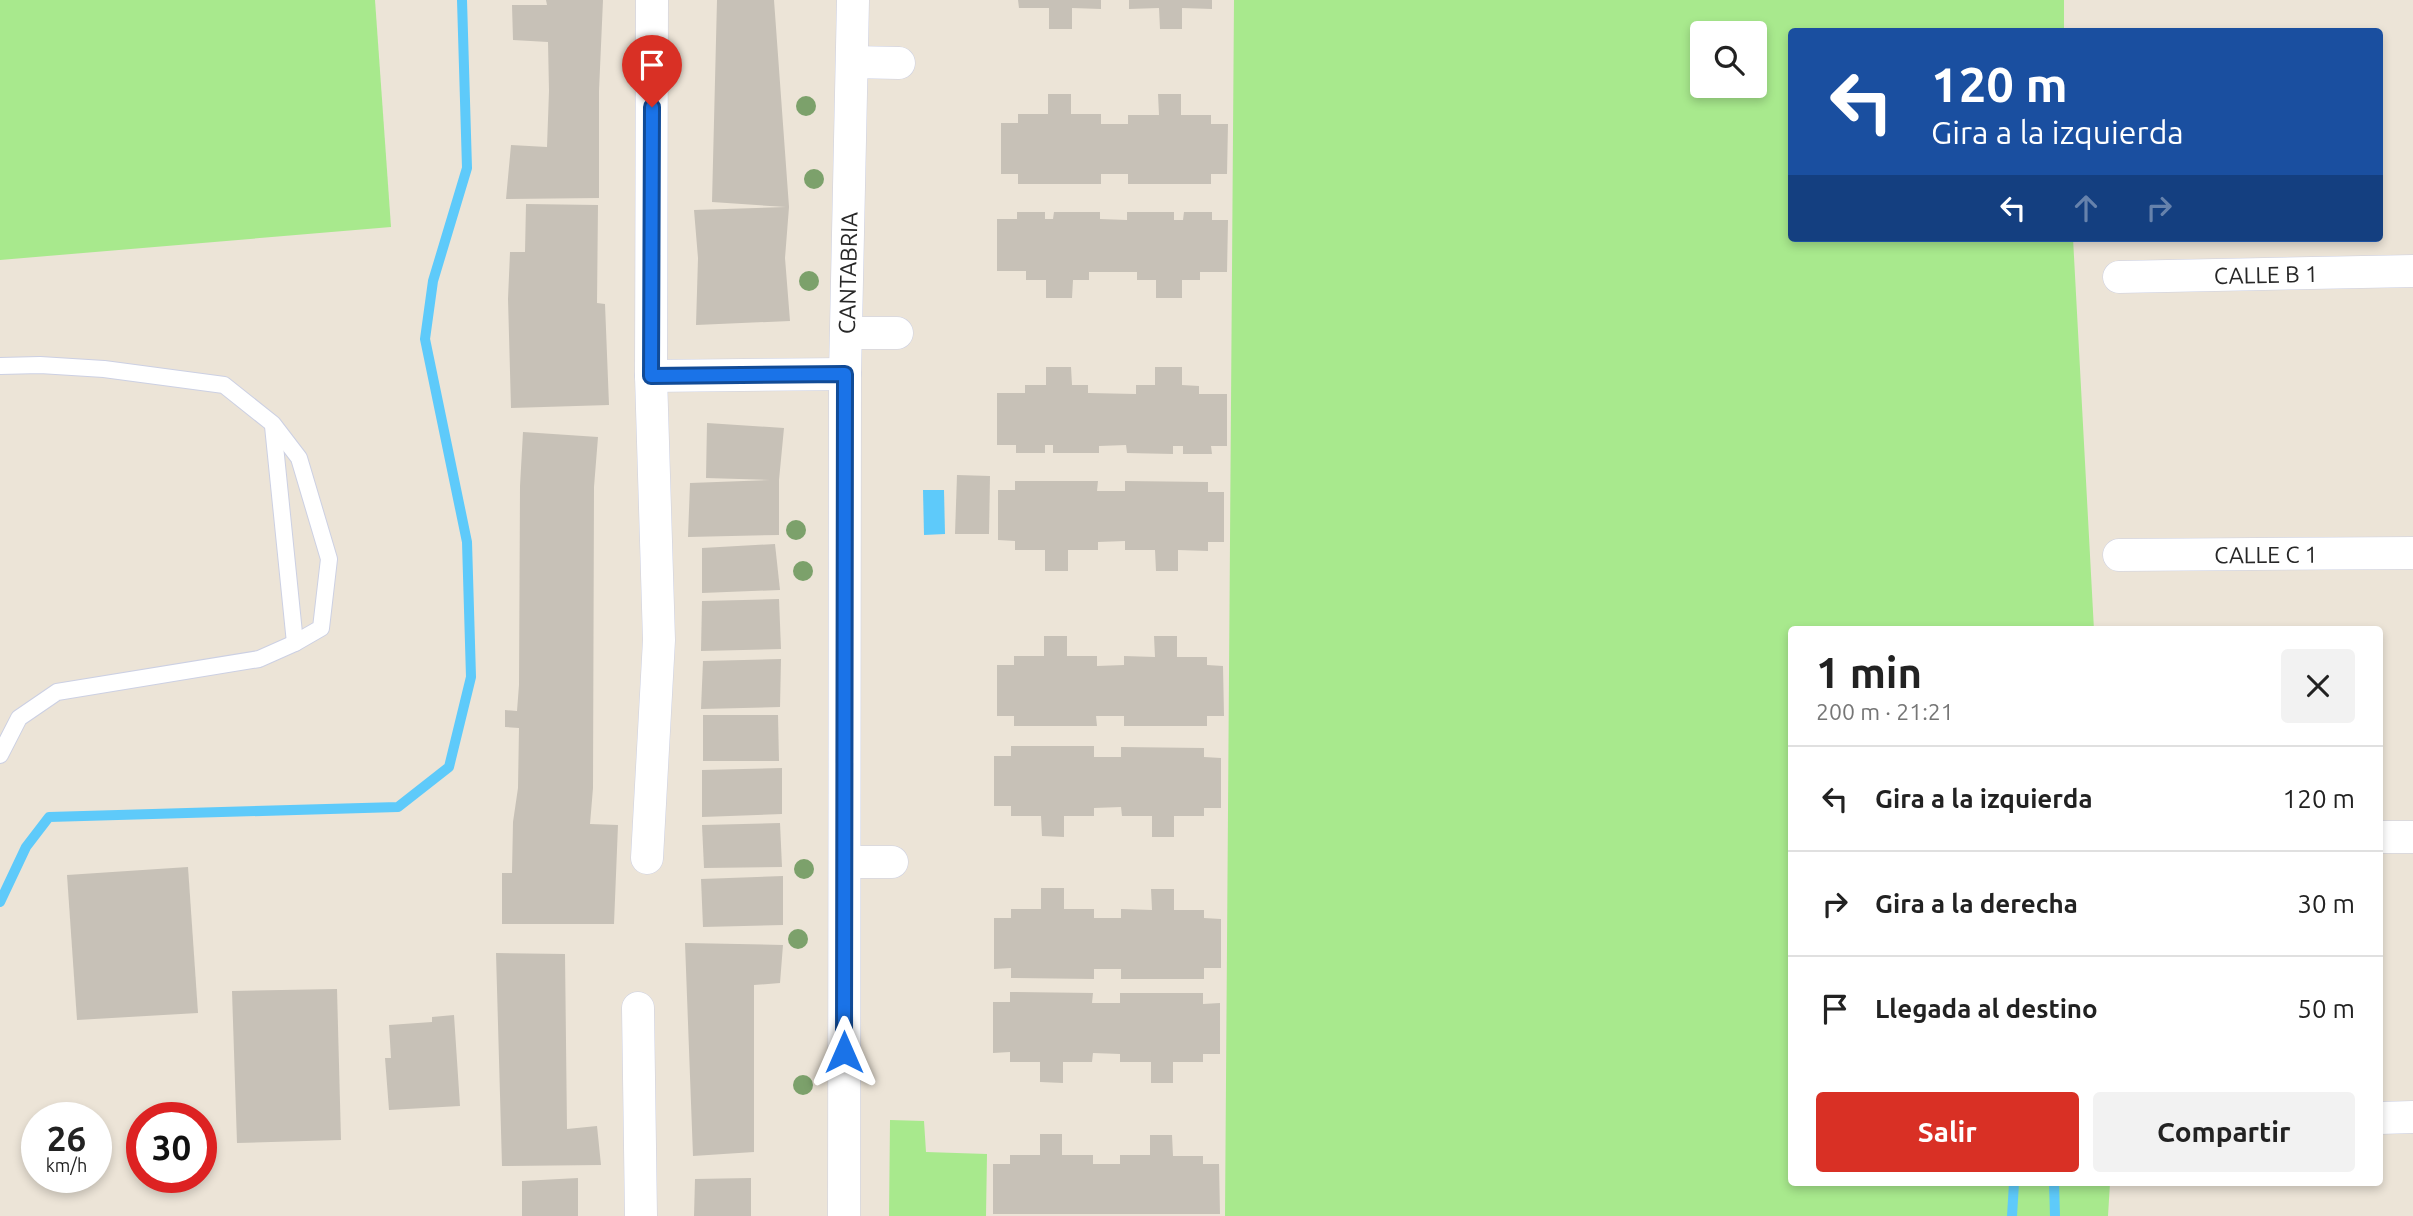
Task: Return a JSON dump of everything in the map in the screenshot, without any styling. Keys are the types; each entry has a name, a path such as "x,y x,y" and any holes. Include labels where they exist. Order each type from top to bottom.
{"street":[{"path":"647,858 659,640 651,376 652,0"},
{"name":"CANTABRIA","path":"844,1216 845,374 853,0"},
{"path":"852,62 899,62"},
{"name":"CALLE B 1","path":"2119,276 2413,271"},
{"path":"846,333 897,333"},
{"path":"651,376 845,374"},
{"name":"CALLE C 1","path":"2119,555 2413,553"},
{"path":"2383,837 2413,837"},
{"path":"845,862 892,862"},
{"path":"638,1009 641,1216"},
{"path":"2383,1118 2413,1117"}],"lane":[{"path":"0,366 40,365 104,369 224,385 273,424 299,458 329,559 321,628 258,659 57,692 19,718 0,755"},
{"path":"273,424 295,643"}],"green space":[{"path":"0,0 375,0 391,227 0,260"},
{"path":"1234,0 2064,0 2064,28 1788,28 1788,242 2073,242 2094,626 1788,626 1788,1186 2110,1186 2108,1216 1225,1216"},
{"path":"890,1120 924,1121 926,1152 987,1154 986,1216 889,1216"}],"water":[{"path":"923,490 944,490 945,534 924,535"}],"building":[{"path":"546,0 603,0 599,91 599,198 506,199 511,145 547,147 549,91 548,42 513,40 512,5 547,5"},
{"path":"717,0 774,0 789,207 785,258 790,321 696,325 698,258 694,210 786,207 712,202"},
{"path":"1018,0 1101,0 1101,9 1072,8 1072,29 1049,29 1049,8 1019,8"},
{"path":"1129,0 1212,0 1212,9 1182,8 1182,29 1160,29 1159,8 1129,9"},
{"path":"1048,94 1071,94 1071,114 1101,114 1101,124 1128,124 1128,115 1159,115 1158,94 1181,94 1181,115 1211,115 1211,124 1228,124 1227,174 1211,174 1211,184 1128,184 1128,174 1101,174 1101,184 1018,184 1018,174 1001,174 1001,123 1018,123 1018,114 1048,114"},
{"path":"526,204 598,205 597,303 605,304 609,405 511,408 508,299 510,252 525,252"},
{"path":"1017,212 1045,212 1045,219 1053,219 1054,212 1100,212 1100,219 1127,220 1127,212 1174,212 1174,220 1183,220 1184,212 1212,212 1212,220 1228,220 1227,272 1200,272 1200,280 1182,280 1182,298 1156,298 1156,280 1137,280 1137,272 1089,272 1089,280 1073,280 1072,298 1046,298 1046,280 1026,280 1026,271 997,271 997,219 1017,219"},
{"path":"1046,367 1071,367 1072,385 1088,385 1088,393 1136,394 1136,385 1155,385 1155,367 1182,367 1182,385 1199,386 1199,394 1227,394 1227,446 1211,446 1212,454 1183,454 1183,446 1173,446 1173,454 1127,453 1126,445 1099,446 1099,453 1053,453 1053,445 1045,445 1045,453 1016,453 1016,445 997,445 997,393 1025,393 1025,385 1046,385"},
{"path":"707,423 784,428 779,480 779,535 688,537 690,483 770,480 706,478"},
{"path":"523,432 598,437 594,487 593,788 590,824 618,825 614,924 502,924 502,873 512,873 513,822 518,788 519,728 505,727 505,710 517,711 519,685 520,486"},
{"path":"957,475 990,476 989,534 955,534"},
{"path":"1015,481 1098,481 1097,491 1125,491 1125,481 1208,482 1208,492 1224,492 1224,542 1208,542 1208,551 1178,550 1178,571 1156,571 1155,550 1125,550 1125,541 1098,542 1098,550 1068,550 1068,571 1045,571 1045,550 1015,550 1015,541 998,540 998,490 1015,490"},
{"path":"775,544 780,590 702,593 702,548"},
{"path":"779,599 781,649 701,651 702,601"},
{"path":"1044,636 1067,636 1067,656 1097,656 1097,666 1124,665 1124,656 1155,657 1154,636 1177,636 1177,657 1207,657 1207,665 1223,666 1224,716 1207,716 1207,726 1124,726 1124,716 1096,716 1097,726 1014,726 1014,716 997,716 997,665 1014,665 1014,656 1044,656"},
{"path":"781,659 780,707 701,709 703,661"},
{"path":"703,715 778,715 779,761 703,761"},
{"path":"1011,746 1094,746 1094,757 1121,757 1121,747 1204,748 1204,757 1221,758 1221,808 1204,808 1204,816 1174,816 1174,837 1152,837 1152,816 1122,816 1121,807 1094,808 1094,816 1064,816 1064,837 1042,836 1041,816 1011,816 1011,806 994,806 994,756 1011,756"},
{"path":"782,768 782,814 702,817 702,770"},
{"path":"780,823 782,867 704,868 702,825"},
{"path":"188,867 198,1013 77,1020 67,875"},
{"path":"783,876 783,925 703,927 701,879"},
{"path":"1041,888 1064,888 1064,909 1094,909 1094,918 1121,918 1121,909 1152,910 1151,889 1174,889 1174,910 1204,910 1204,918 1221,919 1221,968 1204,968 1204,979 1121,979 1121,969 1094,969 1094,979 1011,978 1011,968 994,969 994,918 1011,918 1011,909 1041,909"},
{"path":"685,943 783,945 780,983 754,985 754,1152 693,1156"},
{"path":"496,953 565,954 567,1129 597,1126 601,1165 502,1166"},
{"path":"337,989 341,1140 237,1143 232,991"},
{"path":"1010,992 1093,993 1092,1003 1120,1003 1120,993 1203,993 1203,1004 1220,1003 1220,1054 1203,1054 1203,1062 1173,1062 1173,1083 1151,1083 1151,1062 1120,1062 1120,1054 1093,1053 1092,1062 1063,1062 1063,1083 1040,1082 1040,1062 1010,1062 1010,1052 993,1053 993,1002 1010,1002"},
{"path":"454,1015 460,1106 389,1110 385,1058 391,1058 389,1025 432,1022 432,1017"},
{"path":"1040,1134 1062,1134 1062,1155 1093,1155 1093,1164 1120,1164 1120,1155 1150,1155 1150,1135 1172,1135 1173,1156 1203,1156 1203,1164 1219,1164 1220,1214 993,1214 993,1164 1010,1164 1010,1155 1040,1155"},
{"path":"578,1178 578,1216 522,1216 522,1181"},
{"path":"751,1178 751,1216 694,1216 695,1179"}],"waterway":[{"path":"0,902 26,847 49,817 398,807 449,767 471,677 467,542 425,339 433,281 467,168 462,0"},
{"path":"2012,1216 2014,1186"},
{"path":"2054,1186 2055,1216"}],"route":[{"path":"652,107 651,376 845,374 844,1052"}]}
